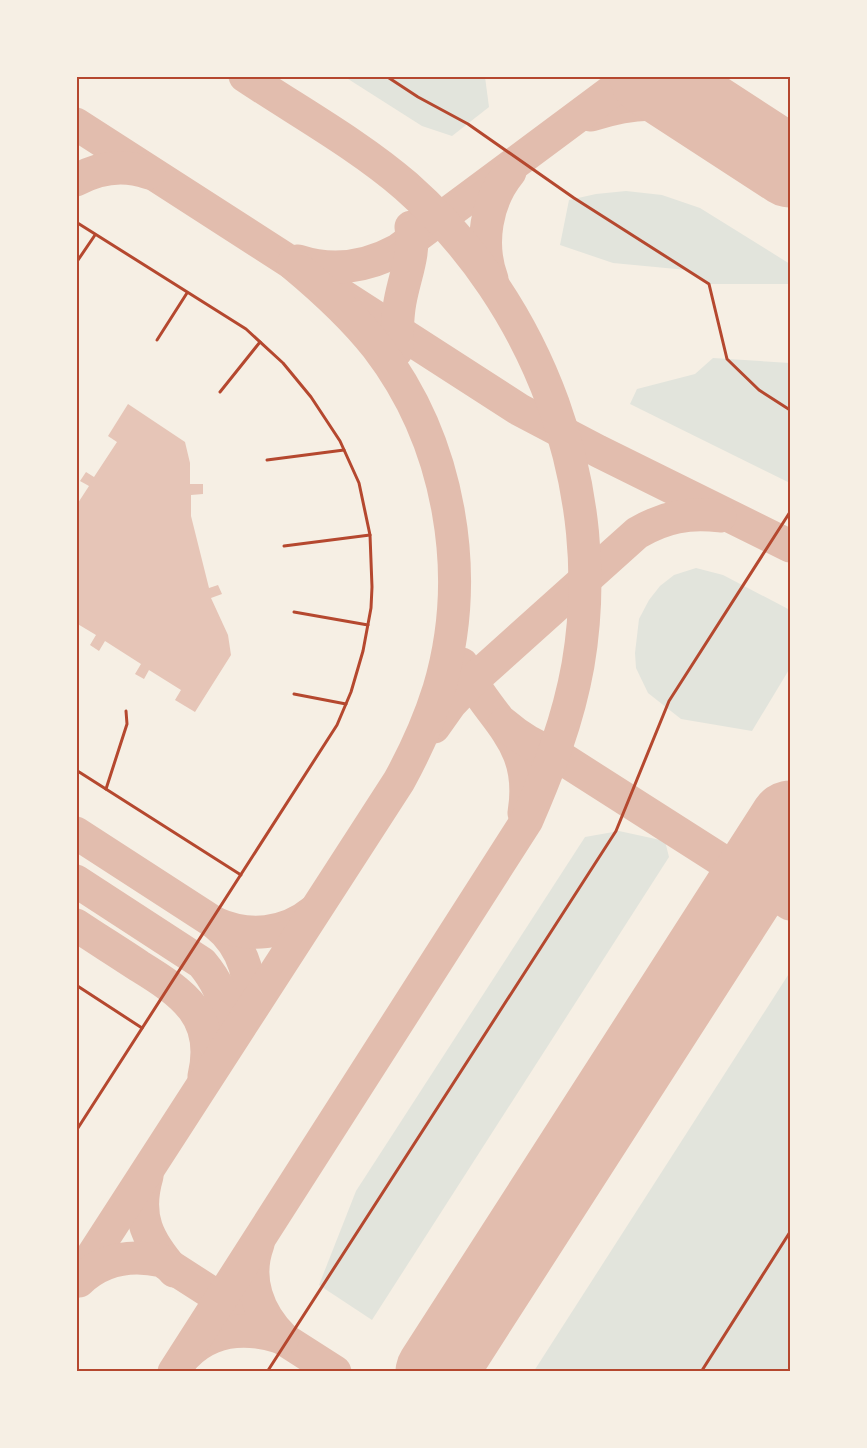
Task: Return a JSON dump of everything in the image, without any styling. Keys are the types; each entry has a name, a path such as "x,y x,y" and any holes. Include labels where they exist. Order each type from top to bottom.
{"lane":[{"path":"386,76 418,97 468,124 574,198 709,284 727,359 759,390 790,410"},
{"path":"76,222 246,329 283,363 311,397 344,450 359,483 370,535 372,587 369,625 359,667 337,725 76,1131"},
{"path":"76,263 95,235"},
{"path":"157,340 188,293"},
{"path":"220,392 260,342"},
{"path":"267,460 344,450"},
{"path":"267,1371 616,831 669,701 790,512"},
{"path":"284,546 370,535"},
{"path":"294,612 369,625"},
{"path":"294,694 346,704"},
{"path":"106,789 127,724 126,711"},
{"path":"76,770 241,875"},
{"path":"76,985 142,1028"},
{"path":"701,1371 790,1232"}],"shaded area":[{"path":"345,77 485,77 489,107 452,136 422,126"},
{"path":"626,191 662,195 700,208 790,264 790,284 709,284 687,270 613,263 560,245 569,200"},
{"path":"713,358 790,363 790,483 630,404 637,389 695,374"},
{"path":"696,568 723,575 790,610 790,668 752,731 681,719 648,693 636,668 635,653 639,619 649,600 660,586 674,575"},
{"path":"619,831 665,841 669,857 372,1320 319,1285 356,1191 585,837"},
{"path":"790,972 790,1371 534,1371"}],"building":[{"path":"128,404 185,442 190,463 190,484 203,484 203,494 191,495 191,516 209,588 218,585 222,594 211,598 228,635 231,655 195,712 175,700 181,690 149,670 144,679 135,674 141,664 105,641 99,651 90,645 96,635 76,623 76,506 89,486 80,481 86,472 94,477 117,442 108,436"}],"taxiway":[{"path":"174,1372 527,820 550,763 569,706 578,665 585,599 582,532 572,467 553,403 527,343 493,285 453,233 406,186 348,142 245,76"},
{"path":"298,261 324,266 349,266 362,264 398,250 632,76"},
{"path":"591,115 630,105 661,105 691,112 728,127"},
{"path":"76,124 520,410 790,546"},
{"path":"76,180 94,172 112,168 130,168 149,173"},
{"path":"492,279 486,252 487,223 495,196 510,172"},
{"path":"397,350 399,308 412,247 411,227"},
{"path":"76,1281 399,781 431,713 449,645 454,600 454,555 448,510 438,467 422,424 402,384 377,347 337,303 293,264"},
{"path":"434,727 451,703 471,682 637,533 657,523 677,517 720,516"},
{"path":"462,664 517,748 526,788 524,813"},
{"path":"504,724 522,738 555,754 790,904"},
{"path":"76,833 215,923 225,932 240,954 248,979 249,992 244,1019"},
{"path":"76,881 202,963 215,982 224,1003 227,1024 224,1047"},
{"path":"215,923 240,931 266,932 291,925 314,911"},
{"path":"76,925 170,986 183,997 201,1022 206,1038 207,1055 204,1076"},
{"path":"147,1176 142,1204 146,1228 157,1249 174,1271"},
{"path":"187,1354 197,1345 220,1334 245,1331 283,1338 267,1318 256,1295 253,1270 258,1244"},
{"path":"79,1281 97,1268 118,1260 139,1258 162,1261 335,1372"}],"runway":[{"path":"650,76 790,167"},
{"path":"436,1372 790,821"}]}
